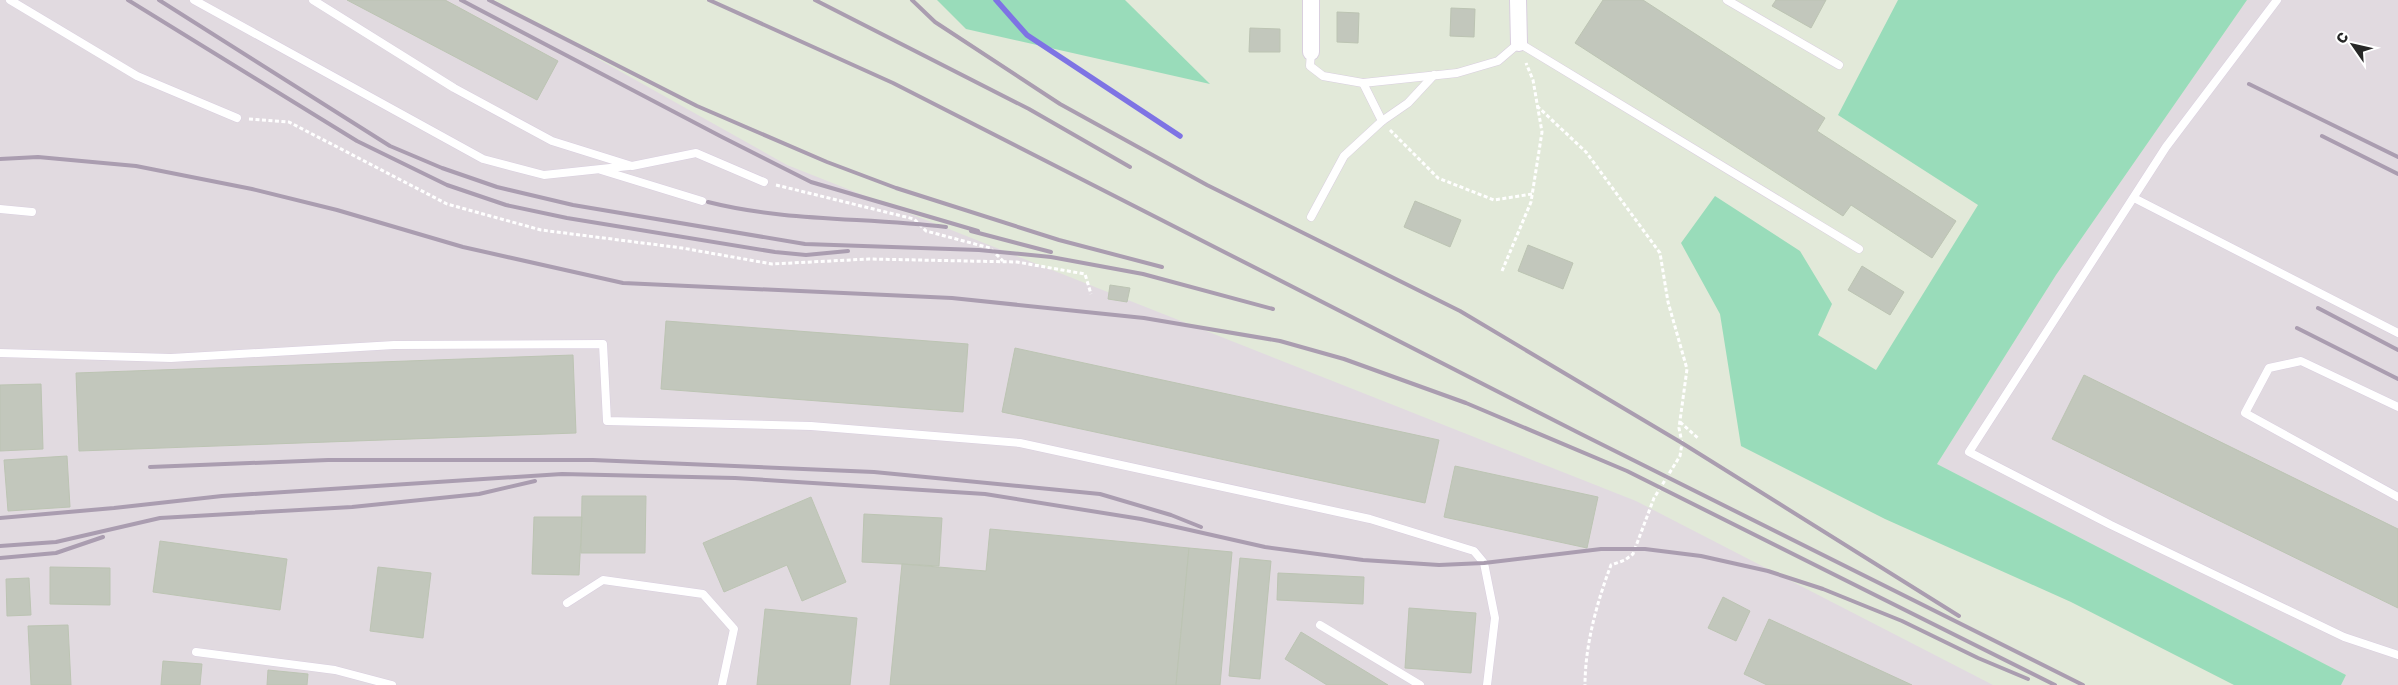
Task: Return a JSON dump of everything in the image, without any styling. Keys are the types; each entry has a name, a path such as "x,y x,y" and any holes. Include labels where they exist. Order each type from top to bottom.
{"street":[{"path":"1311,0 1311,52"},
{"path":"1518,0 1519,43"}],"lane":[{"path":"10,0 138,76 237,118"},
{"path":"194,0 483,159 544,175 632,166 696,154 764,182"},
{"path":"313,0 454,88 545,137 632,166"},
{"path":"1727,0 1840,65"},
{"path":"2278,0 2166,147 1969,452 2111,525 2344,637 2398,655"},
{"path":"1311,52 1310,66 1323,76 1364,83 1456,73 1498,61 1519,43 1859,249"},
{"path":"1311,217 1344,156 1382,121 1408,103 1434,75"},
{"path":"1364,83 1382,121"},
{"path":"596,169 702,201"},
{"path":"2134,198 2398,333"},
{"path":"0,209 32,212"},
{"path":"0,353 171,358 394,345 603,344 607,421 811,426 1020,443 1370,519 1474,552 1484,563 1495,618 1487,685"},
{"path":"2398,407 2301,361 2269,368 2245,413 2398,497"},
{"path":"567,603 602,580 703,594 734,629 722,685"},
{"path":"1320,625 1420,685"},
{"path":"196,652 335,670 392,685"}],"path":[{"path":"1502,271 1531,202 1542,132 1533,80 1519,43"},
{"path":"1537,106 1586,152 1660,253 1668,302 1687,369 1680,422 1682,443 1680,456 1654,498 1633,554 1625,560 1611,565 1594,618 1585,673 1585,685"},
{"path":"237,118 289,122 447,204 540,230 682,248 772,264 870,259 1017,262 1085,274 1091,294"},
{"path":"1382,121 1438,178 1494,200 1532,194"},
{"path":"764,182 914,219 926,231 990,248 1003,262"},
{"path":"1680,422 1699,439"}],"shaded area":[{"path":"0,0 493,0 787,165 1636,501 1993,685 0,685"},
{"path":"2247,0 2398,0 2398,685 2341,685 2346,675 1937,464 2056,275"}],"green space":[{"path":"937,0 1125,0 1210,84 966,29"},
{"path":"1898,0 2247,0 2056,275 1937,464 2346,675 2341,685 2234,685 2071,602 1885,519 1741,446 1720,314 1681,243 1715,196 1800,251 1832,304 1818,335 1876,370 1978,205 1838,115"}],"building":[{"path":"347,0 445,0 558,61 537,100"},
{"path":"1603,0 1643,0 1825,118 1817,131 1956,221 1932,258 1851,205 1843,216 1575,43"},
{"path":"1776,0 1826,0 1811,28 1772,6"},
{"path":"1451,8 1475,9 1474,37 1450,36"},
{"path":"1337,12 1359,13 1358,43 1337,42"},
{"path":"1250,28 1280,29 1280,52 1249,52"},
{"path":"1415,201 1461,220 1450,247 1404,227"},
{"path":"1528,245 1573,263 1563,289 1518,271"},
{"path":"1862,266 1904,292 1890,315 1848,290"},
{"path":"1110,285 1130,288 1127,302 1108,299"},
{"path":"666,321 968,344 963,412 661,389"},
{"path":"1015,348 1439,440 1425,503 1002,412"},
{"path":"573,355 576,433 79,451 76,373"},
{"path":"2084,375 2398,529 2398,608 2052,439"},
{"path":"41,384 43,449 0,451 0,385"},
{"path":"67,456 70,507 8,511 4,460"},
{"path":"1455,466 1598,497 1587,548 1444,517"},
{"path":"582,496 646,496 645,553 581,553"},
{"path":"811,497 846,582 802,601 787,565 724,592 703,543"},
{"path":"864,514 942,518 939,566 862,562"},
{"path":"534,517 582,517 579,575 532,574"},
{"path":"990,529 1189,548 1176,685 890,685 902,564 986,571"},
{"path":"160,541 287,559 280,610 153,592"},
{"path":"1189,548 1232,552 1220,685 1176,685"},
{"path":"1240,558 1271,561 1260,679 1229,676"},
{"path":"50,567 110,568 110,605 50,604"},
{"path":"378,567 431,573 423,638 370,631"},
{"path":"1278,573 1364,577 1363,604 1277,600"},
{"path":"29,578 31,615 7,616 6,579"},
{"path":"1723,597 1750,611 1736,641 1708,628"},
{"path":"1409,608 1476,613 1471,673 1405,668"},
{"path":"765,609 857,618 850,685 757,685"},
{"path":"1769,619 1912,685 1767,685 1744,674"},
{"path":"68,625 71,685 31,685 28,626"},
{"path":"1301,632 1388,685 1327,685 1285,659"},
{"path":"163,661 202,664 200,685 161,685"},
{"path":"268,670 308,674 307,685 267,685"}],"waterway":[{"path":"996,0 1027,35 1180,136"}],"railway":[{"path":"128,0 357,141 447,185 506,205 567,218 775,252 806,255 848,251"},
{"path":"159,0 390,146 442,168 497,187 573,205 805,244 979,250 1051,257 1143,274 1273,309"},
{"path":"461,0 811,182 978,231"},
{"path":"489,0 697,106 827,162 896,188 1059,240 1162,267"},
{"path":"709,0 893,83 1581,434 2083,685"},
{"path":"815,0 1029,109 1130,167"},
{"path":"912,0 935,22 1060,104 1207,185 1460,311 1682,443 1959,616"},
{"path":"2249,84 2398,157"},
{"path":"2322,136 2398,174"},
{"path":"0,159 38,157 136,166 252,189 337,210 463,247 623,283 952,298 1144,318 1280,341 1344,359 1466,403 1627,471 2055,685"},
{"path":"708,202 767,213 946,227"},
{"path":"971,231 1051,252"},
{"path":"2318,308 2398,350"},
{"path":"2297,328 2398,379"},
{"path":"150,467 328,460 593,460 874,472 1100,494 1171,515 1201,527"},
{"path":"0,518 222,496 562,474 735,478 985,494 1141,519 1265,547 1363,560 1439,565 1484,563 1601,549 1645,549 1701,556 1768,571 1823,589 1902,621 1978,658 2028,679"},
{"path":"0,546 56,542 160,518 352,507 479,494 535,481"},
{"path":"0,558 56,553 103,537"}]}
